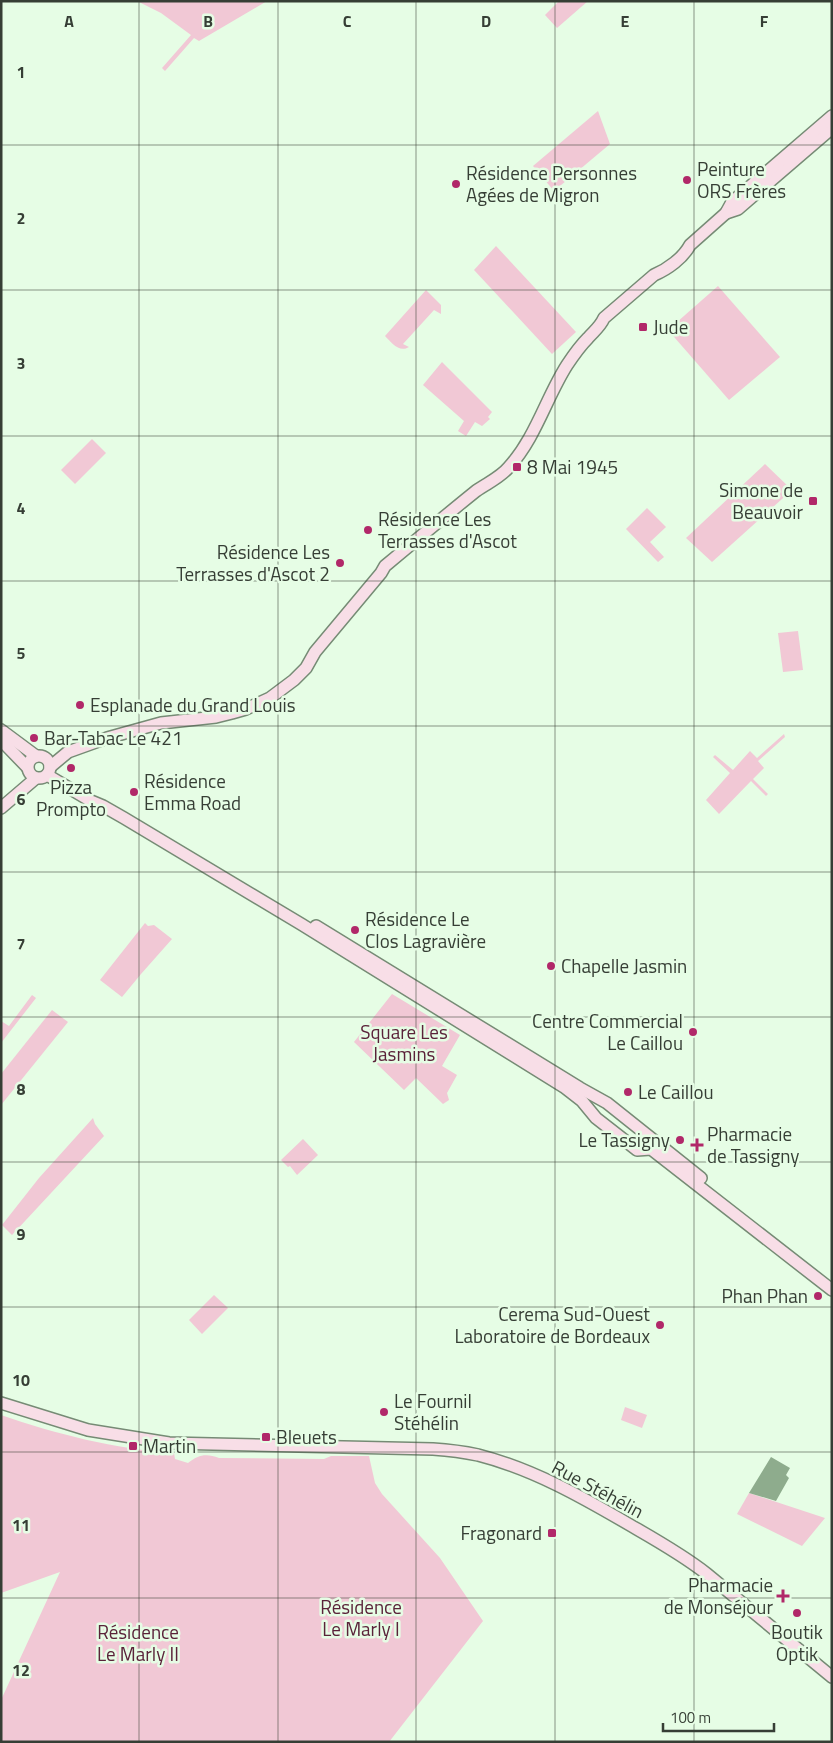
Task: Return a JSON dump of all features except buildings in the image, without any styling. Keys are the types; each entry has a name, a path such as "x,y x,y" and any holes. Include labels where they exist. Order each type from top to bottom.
{"street":[{"path":"726,213 732,202 832,116"},
{"path":"4,805 40,767 73,741 156,716 222,709 241,704 269,690 287,677 315,652 381,573 387,572 488,490 528,426 555,370 570,347 586,329 594,322 604,318 654,275 658,266 682,246 690,245 726,213 738,208 832,128"},
{"path":"1,730 40,767"},
{"path":"1,740 91,801 112,811 340,945 564,1087 582,1101 596,1118 637,1150 655,1146 832,1281"},
{"path":"400,982 603,1100 655,1146 832,1290"},
{"name":"Rue Stéhélin","path":"1,1403 88,1430 140,1439 199,1444 433,1448 490,1458 538,1476 585,1499 696,1566 832,1677"}],"green space":[{"path":"137,1 267,1 199,41 194,38 165,71 162,68 191,35 161,13"},
{"path":"559,1 588,1 557,28 545,15"},
{"path":"598,111 610,144 554,191 533,166"},
{"path":"496,246 576,332 552,354 474,270"},
{"path":"718,286 780,357 729,400 668,330"},
{"path":"426,290 441,305 441,314 434,310 403,344 409,347 405,349 399,348 385,336"},
{"path":"442,362 492,412 488,417 490,419 482,426 475,422 466,436 458,431 464,421 423,385"},
{"path":"92,439 106,453 75,484 61,470"},
{"path":"765,464 792,490 712,562 686,538"},
{"path":"647,508 666,527 650,542 664,557 658,562 626,529"},
{"path":"798,631 803,670 783,672 778,633"},
{"path":"784,734 785,737 758,761 764,768 753,779 768,794 766,796 751,781 719,814 706,800 730,773 713,757 715,755 733,770 750,751 757,758"},
{"path":"145,923 148,926 154,925 172,939 122,997 100,980"},
{"name":"Square Les Jasmins","path":"392,994 460,1035 442,1066 457,1075 447,1093 449,1100 443,1104 416,1078 404,1090 354,1042"},
{"path":"32,995 36,998 1,1043 1,1021 9,1026"},
{"path":"52,1010 68,1022 1,1105 1,1074"},
{"path":"93,1118 104,1136 12,1235 2,1225 39,1178"},
{"path":"303,1139 318,1155 297,1175 290,1166 288,1167 281,1160"},
{"path":"214,1295 228,1308 202,1334 189,1320"},
{"path":"625,1407 647,1415 642,1428 621,1420"},
{"path":"1,1415 86,1440 174,1453 175,1459 188,1463 195,1458 206,1455 219,1458 324,1459 331,1456 369,1456 375,1483 382,1494 440,1558 483,1621 389,1742 1,1742 1,1700 60,1572 1,1593"},
{"path":"749,1493 825,1518 802,1546 737,1514"}],"shaded area":[{"path":"771,1457 790,1468 786,1475 789,1478 776,1501 749,1493"}],"place":[{"name":"Peinture ORS Frères","path":"687,180"},
{"name":"Résidence Personnes Agées de Migron","path":"456,184"},
{"name":"Jude","path":"643,327"},
{"name":"8 Mai 1945","path":"517,467"},
{"name":"Simone de Beauvoir","path":"813,501"},
{"name":"Résidence Les Terrasses d'Ascot","path":"368,530"},
{"name":"Résidence Les Terrasses d'Ascot 2","path":"340,563"},
{"name":"Esplanade du Grand Louis","path":"80,705"},
{"name":"Bar-Tabac Le 421","path":"34,738"},
{"name":"Pizza Prompto","path":"71,768"},
{"name":"Résidence Emma Road","path":"134,792"},
{"name":"Résidence Le Clos Lagravière","path":"355,930"},
{"name":"Chapelle Jasmin","path":"551,966"},
{"name":"Centre Commercial Le Caillou","path":"693,1032"},
{"name":"Le Caillou","path":"628,1092"},
{"name":"Le Tassigny","path":"680,1140"},
{"name":"Pharmacie de Tassigny","path":"697,1145"},
{"name":"Phan Phan","path":"818,1296"},
{"name":"Cerema Sud-Ouest Laboratoire de Bordeaux","path":"660,1325"},
{"name":"Le Fournil Stéhélin","path":"384,1412"},
{"name":"Bleuets","path":"266,1437"},
{"name":"Martin","path":"133,1446"},
{"name":"Fragonard","path":"552,1533"},
{"name":"Pharmacie de Monséjour","path":"783,1596"},
{"name":"Boutik Optik","path":"797,1613"}],"park label":[{"name":"Résidence Le Marly I","path":"361,1618"},
{"name":"Résidence Le Marly II","path":"138,1643"}]}
